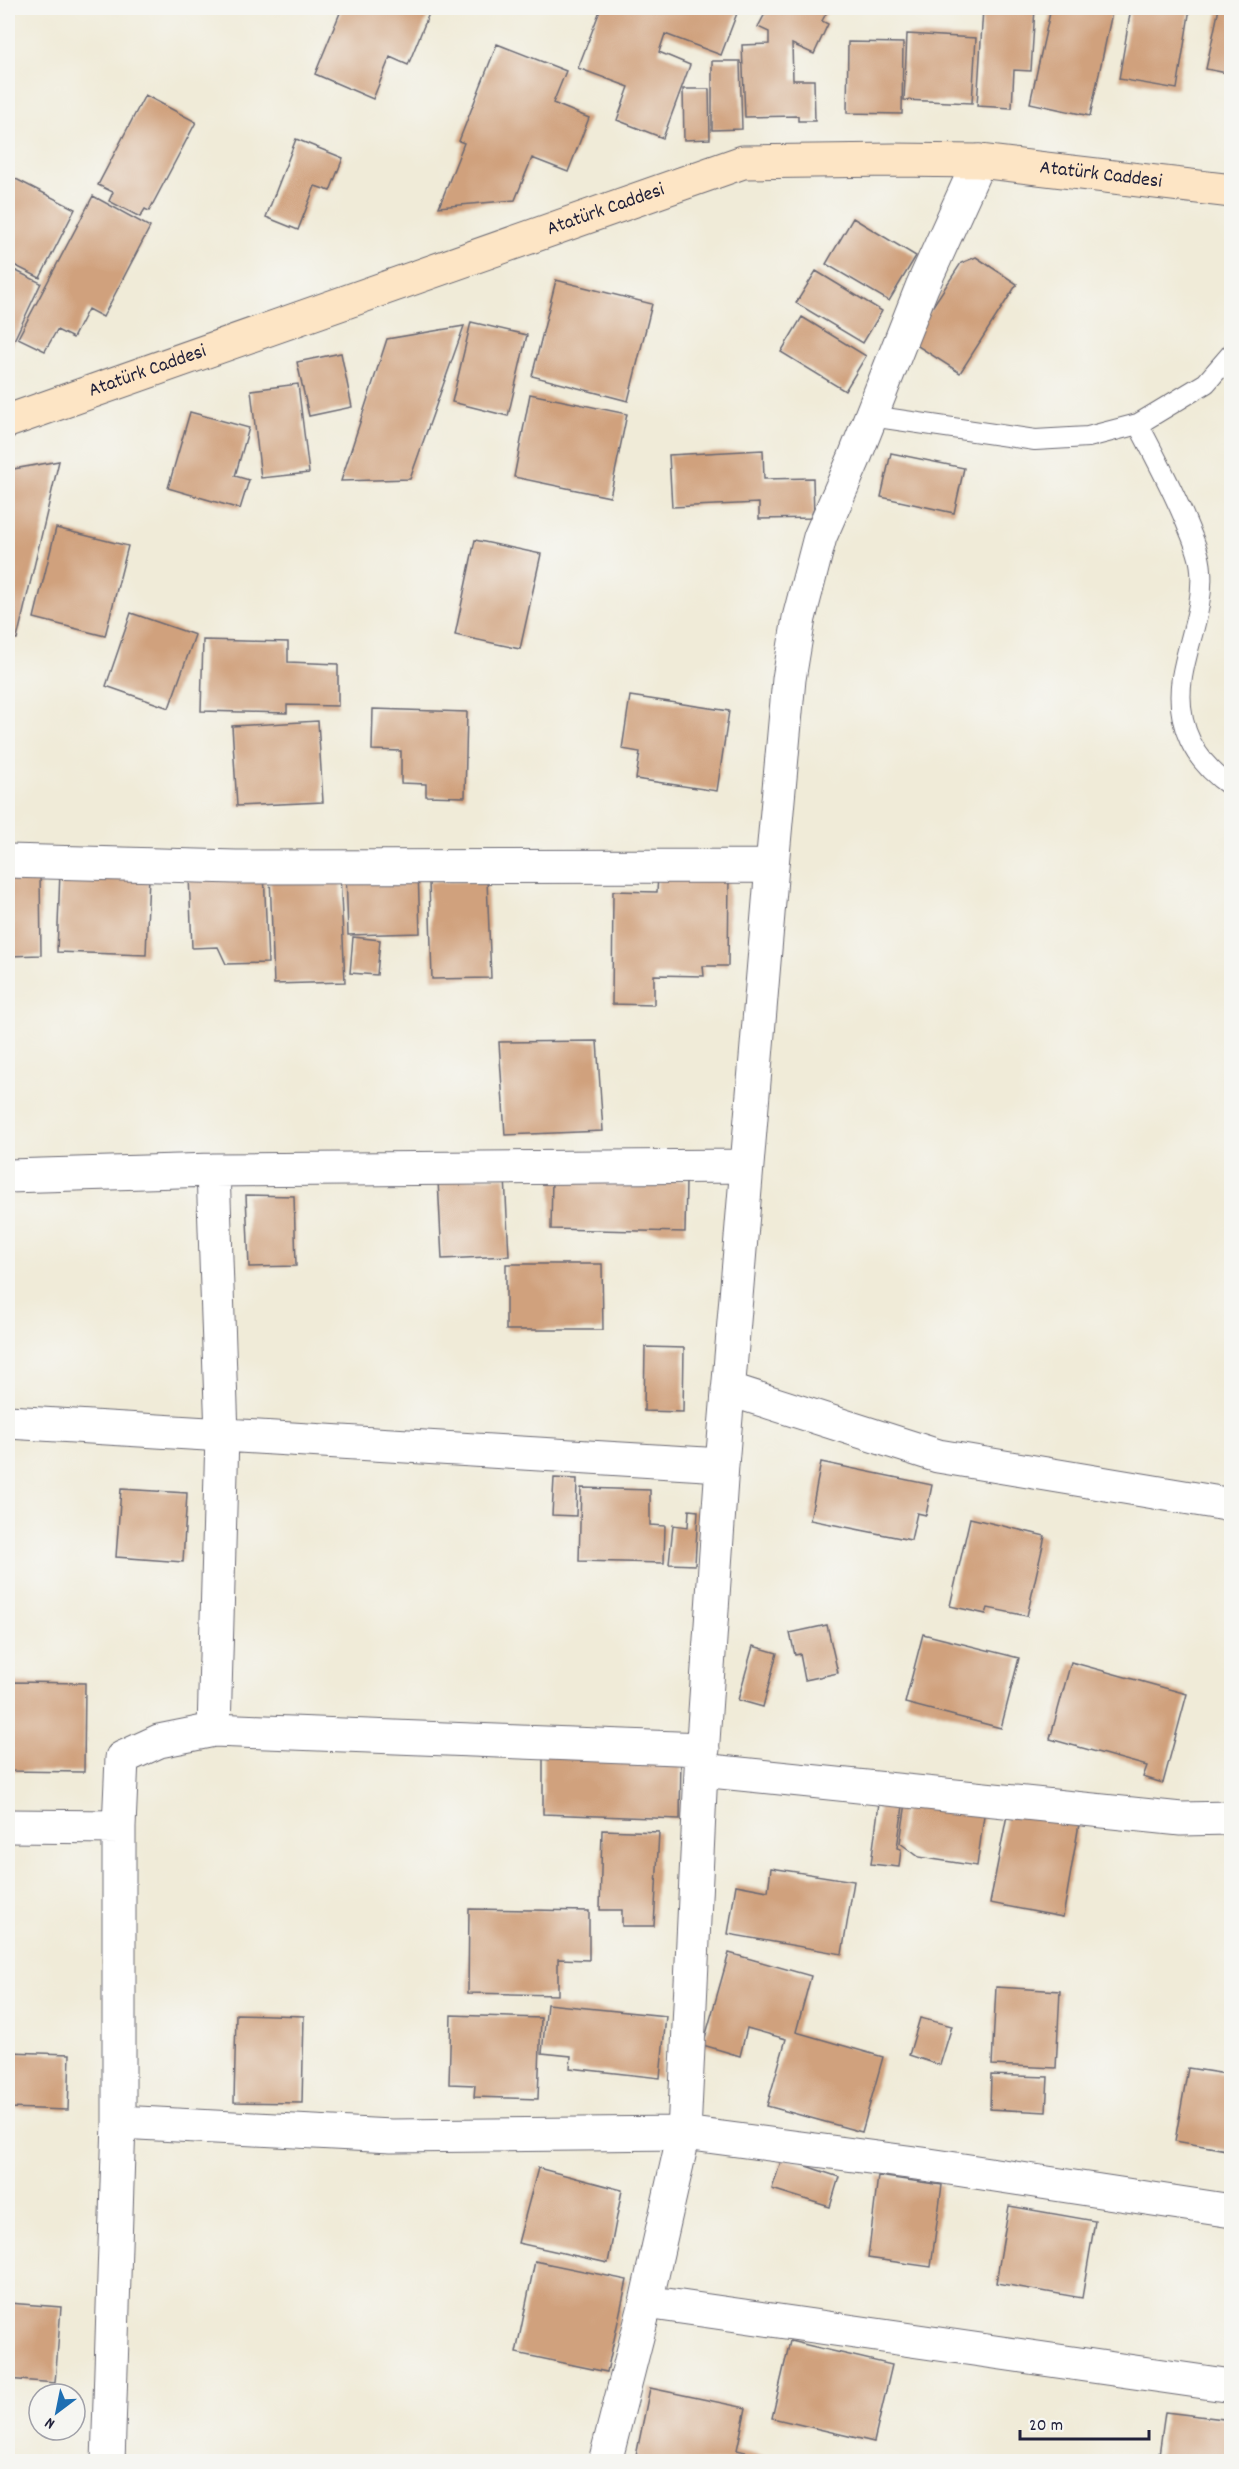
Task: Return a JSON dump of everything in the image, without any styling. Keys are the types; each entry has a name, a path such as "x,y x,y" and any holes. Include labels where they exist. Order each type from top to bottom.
{"main road":[{"name":"Atatürk Caddesi","path":"8,421 743,162 979,161 1232,191"}],"street":[{"path":"605,2462 646,2302 684,2133 702,1760 722,1465 789,679 799,618 820,537 922,287 979,161"},
{"path":"8,861 236,867 772,866"},
{"path":"8,1176 213,1170 746,1166"},
{"path":"213,1170 222,1435 214,1730"},
{"path":"728,1389 938,1456 1232,1505"},
{"path":"8,1422 722,1465"},
{"path":"108,2462 119,2122 119,1827 122,1758 159,1741 214,1730 702,1760 1181,1819 1232,1818"},
{"path":"8,1826 119,1827"},
{"path":"119,2122 391,2136 684,2133 923,2164 1232,2211"},
{"path":"646,2302 1232,2386"}],"lane":[{"path":"871,416 1035,440 1088,437 1138,424 1206,383 1232,353"},
{"path":"1138,424 1173,490 1197,549 1202,569 1200,605 1182,678 1181,710 1189,739 1198,757 1214,775 1232,787"}],"building":[{"path":"342,8 421,8 430,11 408,65 390,57 373,99 315,74"},
{"path":"601,8 739,8 721,55 665,34 659,52 690,65 663,138 617,120 629,87 578,68"},
{"path":"768,8 829,8 822,21 828,24 814,54 792,44 793,80 814,80 815,121 798,121 798,116 745,117 742,45 769,44 769,32 758,27"},
{"path":"983,8 1035,8 1031,71 1014,70 1012,108 977,106"},
{"path":"1051,8 1113,8 1090,116 1030,103"},
{"path":"1131,8 1190,8 1177,89 1119,79"},
{"path":"1219,8 1232,8 1232,74 1206,69"},
{"path":"907,34 976,38 972,103 904,100"},
{"path":"848,42 903,43 902,114 847,113"},
{"path":"497,44 566,71 553,103 589,118 568,172 532,158 515,200 439,207 464,143 459,141"},
{"path":"712,61 740,61 742,129 712,130"},
{"path":"683,89 709,89 710,139 684,140"},
{"path":"145,95 196,122 149,211 145,209 140,217 109,201 113,192 98,185"},
{"path":"296,139 343,158 330,191 315,186 298,230 266,217"},
{"path":"8,175 75,209 40,278 8,262"},
{"path":"93,196 150,227 103,317 88,309 73,338 57,330 45,351 18,338"},
{"path":"853,218 916,256 889,301 826,264"},
{"path":"976,257 1017,284 960,373 910,341 961,263"},
{"path":"8,267 41,283 8,353"},
{"path":"816,271 882,311 863,343 796,303"},
{"path":"556,280 652,304 628,401 532,376"},
{"path":"802,317 866,356 845,391 781,352"},
{"path":"471,322 527,335 508,416 452,402"},
{"path":"464,326 410,479 341,481 387,339"},
{"path":"341,353 352,407 309,416 297,362"},
{"path":"298,384 309,473 261,478 251,390"},
{"path":"530,394 627,414 610,497 514,477"},
{"path":"190,412 249,428 235,476 249,480 240,509 168,488"},
{"path":"763,450 764,479 813,478 814,518 759,519 759,503 672,507 669,455"},
{"path":"891,453 964,468 954,513 881,497"},
{"path":"59,461 17,639 8,638 8,470"},
{"path":"56,528 128,546 105,636 34,618"},
{"path":"475,540 541,554 520,649 455,635"},
{"path":"131,613 195,635 169,708 106,686"},
{"path":"203,640 288,642 288,662 338,664 338,706 287,705 287,713 201,711"},
{"path":"630,696 729,711 717,791 636,779 640,752 622,749"},
{"path":"373,709 467,712 465,797 426,796 426,784 401,783 401,751 372,750"},
{"path":"318,721 323,802 237,806 232,726"},
{"path":"418,869 420,933 348,935 346,870"},
{"path":"40,872 41,955 8,956 8,873"},
{"path":"60,872 149,875 146,955 57,952"},
{"path":"264,872 268,963 226,964 218,947 192,948 189,876"},
{"path":"340,873 345,982 274,984 270,876"},
{"path":"658,875 729,876 728,966 703,966 704,976 654,975 654,1005 612,1004 613,891 657,892"},
{"path":"487,881 491,978 432,979 429,882"},
{"path":"353,937 380,940 377,975 350,973"},
{"path":"597,1041 603,1131 505,1135 499,1042"},
{"path":"505,1177 509,1256 442,1259 438,1180"},
{"path":"552,1178 686,1181 685,1232 551,1229"},
{"path":"246,1195 294,1196 296,1266 249,1267"},
{"path":"506,1264 602,1264 603,1330 506,1330"},
{"path":"645,1347 684,1348 683,1412 644,1411"},
{"path":"821,1462 932,1485 926,1515 917,1513 911,1540 810,1520"},
{"path":"554,1478 577,1479 576,1516 552,1515"},
{"path":"581,1488 650,1490 650,1525 665,1526 664,1563 579,1561"},
{"path":"121,1489 187,1493 183,1562 116,1557"},
{"path":"689,1510 698,1511 695,1565 669,1564 673,1525 688,1527"},
{"path":"970,1518 1045,1536 1027,1616 988,1608 986,1614 950,1606"},
{"path":"827,1625 838,1673 805,1680 800,1654 795,1655 790,1633"},
{"path":"923,1634 1019,1658 1001,1728 905,1703"},
{"path":"753,1646 777,1653 763,1707 738,1700"},
{"path":"1071,1662 1187,1694 1163,1783 1143,1777 1147,1766 1050,1739"},
{"path":"9,1682 85,1683 84,1772 8,1771"},
{"path":"543,1751 681,1756 680,1819 543,1814"},
{"path":"907,1796 985,1808 977,1866 919,1857 900,1843"},
{"path":"879,1803 903,1806 897,1848 901,1849 899,1867 871,1864"},
{"path":"1008,1810 1079,1824 1063,1917 990,1903"},
{"path":"602,1830 659,1832 654,1926 622,1926 622,1910 600,1910"},
{"path":"771,1868 854,1881 842,1954 728,1934 736,1885 768,1891"},
{"path":"469,1909 589,1911 589,1960 558,1959 558,1995 468,1993"},
{"path":"729,1953 811,1976 796,2032 883,2057 862,2132 767,2106 786,2039 747,2028 740,2056 703,2045"},
{"path":"996,1987 1060,1991 1056,2068 992,2065"},
{"path":"547,2004 666,2016 660,2078 570,2068 571,2056 542,2053"},
{"path":"236,2014 304,2016 302,2103 234,2102"},
{"path":"451,2015 541,2018 538,2099 474,2097 475,2085 449,2084"},
{"path":"920,2018 952,2026 940,2065 909,2055"},
{"path":"8,2052 70,2054 68,2110 8,2108"},
{"path":"1188,2068 1232,2075 1232,2151 1175,2141"},
{"path":"991,2075 1048,2077 1046,2112 990,2109"},
{"path":"782,2158 839,2177 830,2207 772,2189"},
{"path":"538,2168 622,2190 608,2263 518,2243"},
{"path":"878,2176 942,2185 931,2267 868,2258"},
{"path":"1009,2206 1095,2221 1082,2298 996,2283"},
{"path":"535,2261 627,2280 607,2372 516,2353"},
{"path":"8,2303 61,2307 55,2382 8,2379"},
{"path":"790,2341 892,2365 874,2442 772,2418"},
{"path":"650,2388 746,2408 737,2450 786,2462 635,2461"},
{"path":"1165,2412 1232,2420 1232,2462 1158,2462"}]}
